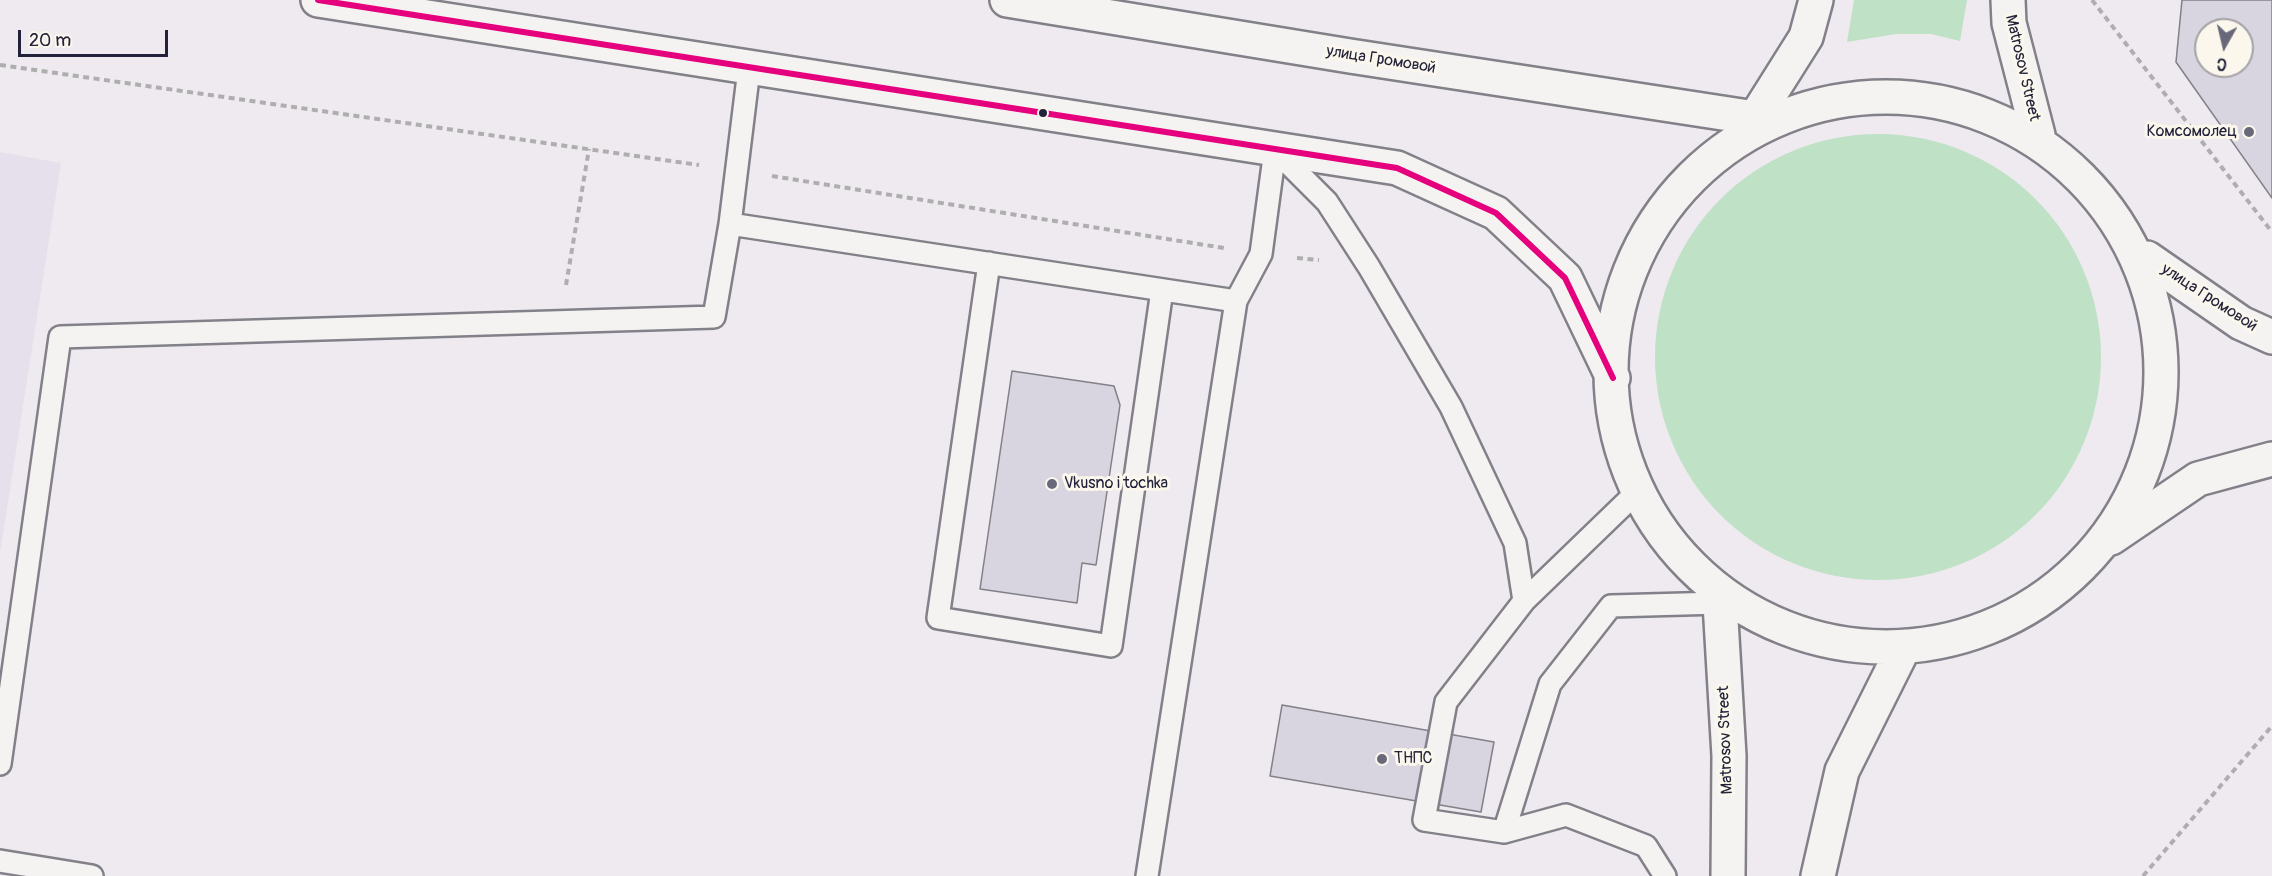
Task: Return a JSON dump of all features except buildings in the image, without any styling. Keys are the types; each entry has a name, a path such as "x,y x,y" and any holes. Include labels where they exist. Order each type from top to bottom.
{"main road":[{"path":"318,0 749,69 1397,168 1496,213 1565,278 1613,378 1623,446 1661,541 1720,603 1801,642 1900,655 2015,613 2111,538 2198,479 2272,459"},
{"name":"улица Громовой","path":"1007,0 1350,56 1755,117"},
{"path":"1613,378 1632,279 1676,192 1755,117 1806,37 1816,0"},
{"name":"Matrosov Street","path":"2008,0 2010,23 2038,135"},
{"path":"1755,117 1828,98 1938,102 2038,135 2100,193 2147,258 2162,358 2152,439 2111,538"},
{"name":"улица Громовой","path":"2147,258 2241,323 2272,337"},
{"name":"Matrosov Street","path":"1720,603 1729,756 1728,876"},
{"path":"1818,876 1842,771 1900,655"}],"lane":[{"path":"0,764 60,337 714,317 730,224 749,69"},
{"path":"1275,150 1327,202 1369,267 1451,407 1515,543 1524,601"},
{"path":"1147,876 1236,301 1261,254 1275,150"},
{"path":"730,224 1236,301"},
{"path":"990,263 938,618 1111,646 1162,290"},
{"path":"1640,489 1524,601 1446,702 1424,820 1504,832 1566,815 1646,846 1665,876"},
{"path":"1504,832 1550,684 1611,606 1720,603"},
{"path":"0,861 92,876"}],"path":[{"path":"2092,0 2272,232"},
{"path":"0,65 589,149 1261,254 1321,261 1327,202"},
{"path":"565,292 589,149"},
{"path":"2143,876 2272,726"}],"shaded area":[{"path":"0,152 61,163 0,553"}],"green space":[{"path":"1854,0 1967,0 1960,41 1931,34 1896,34 1847,42"},
{"path":"1878,134 1921,139 1963,151 2002,172 2035,200 2063,233 2084,272 2096,314 2101,357 2096,400 2084,442 2063,481 2035,514 2002,542 1963,563 1921,575 1878,580 1835,575 1793,563 1754,542 1721,514 1693,481 1672,442 1660,400 1655,357 1660,314 1672,272 1693,233 1721,200 1754,172 1793,151 1835,139"}],"transit line":[{"path":"318,0 1397,168 1496,213 1565,278 1613,378"}],"place":[{"name":"Комсомолец","path":"2249,132"},
{"name":"Vkusno i tochka","path":"1052,484"},
{"name":"ТНПС","path":"1382,759"}]}
